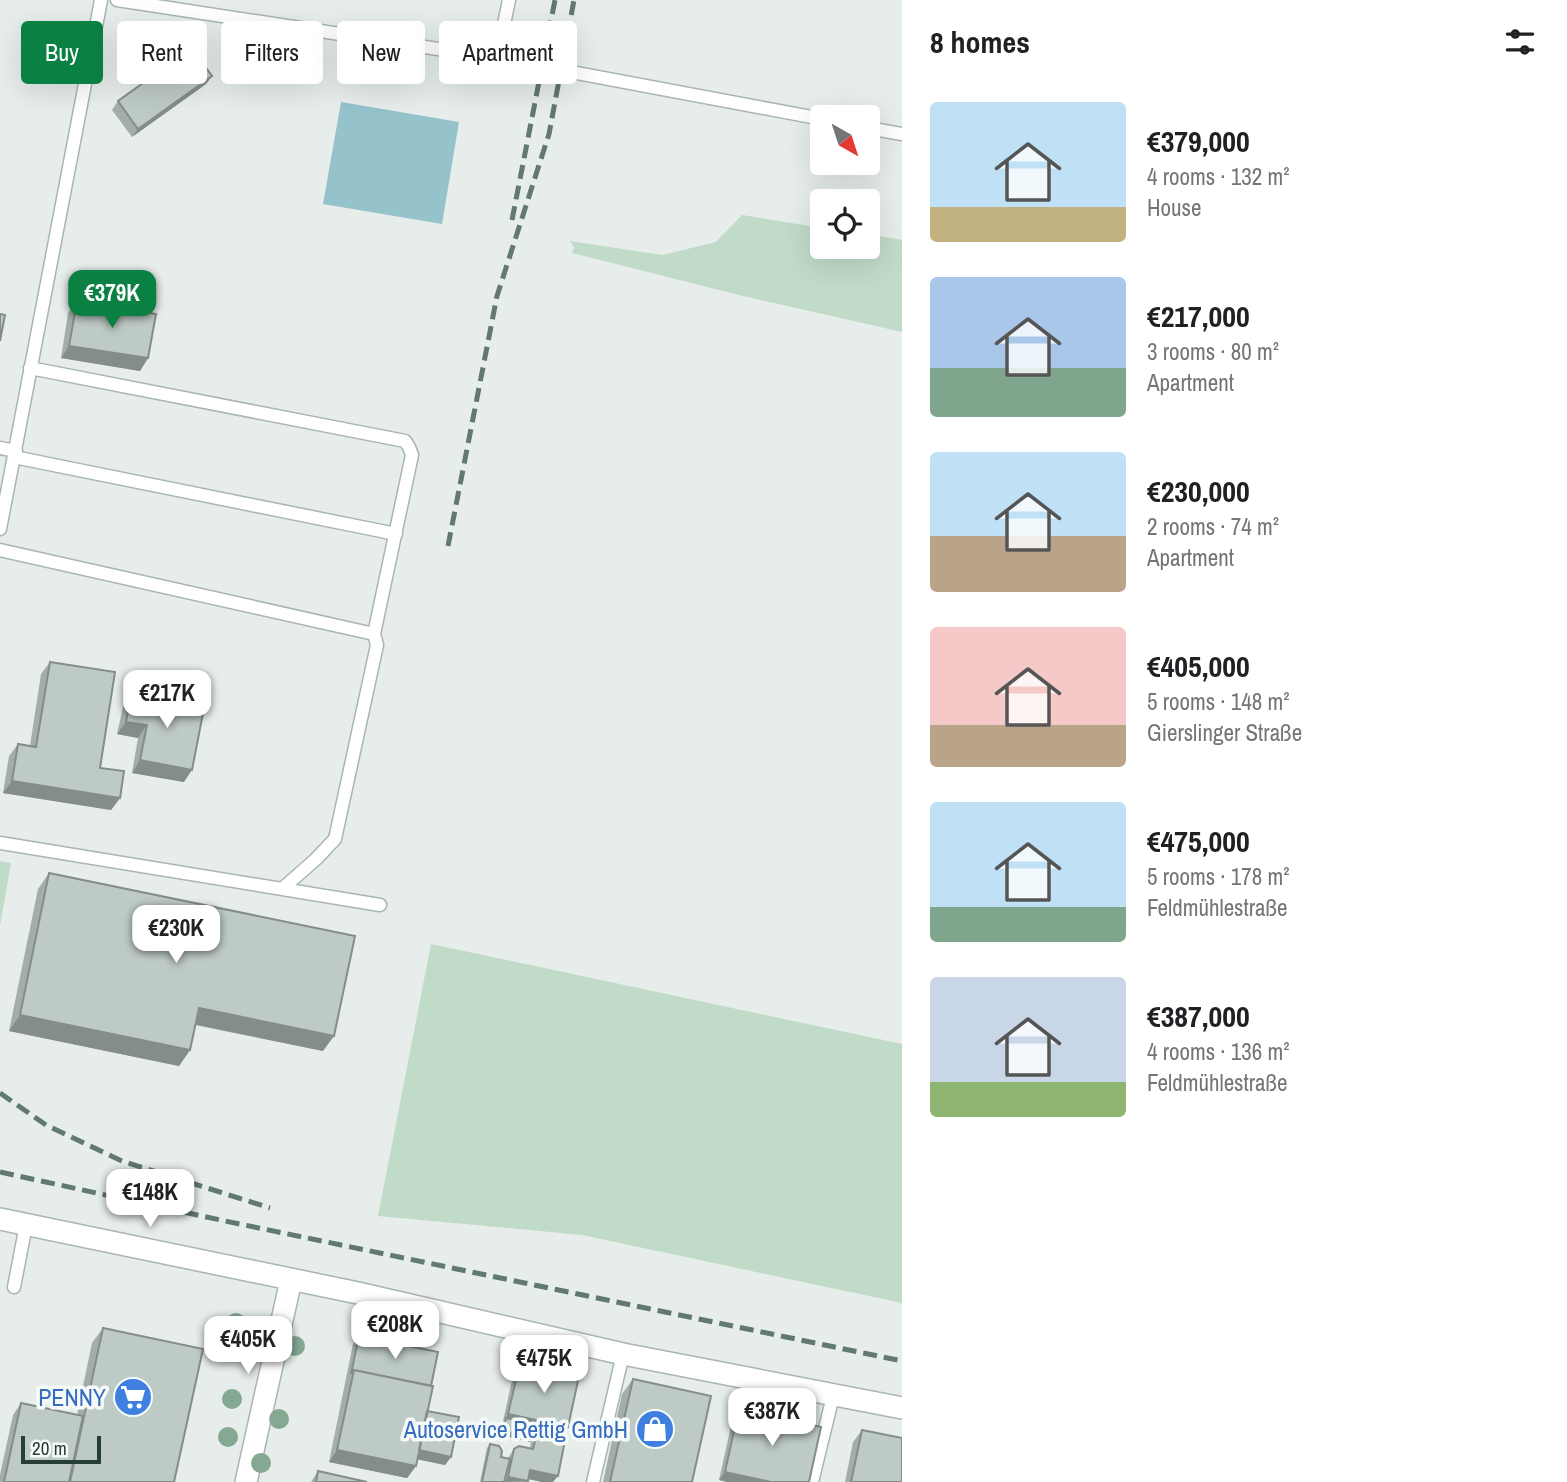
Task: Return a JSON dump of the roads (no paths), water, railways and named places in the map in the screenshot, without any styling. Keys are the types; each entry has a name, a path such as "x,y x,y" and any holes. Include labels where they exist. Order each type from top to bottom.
{"street":[{"path":"0,1219 358,1293 623,1354 902,1408"},
{"path":"246,1482 291,1280"}],"lane":[{"path":"0,529 101,0"},
{"path":"117,0 439,49"},
{"path":"505,21 509,0"},
{"path":"577,73 810,117"},
{"path":"880,130 902,134"},
{"path":"30,368 405,441 409,447 412,455 374,634 377,645 335,839 282,889"},
{"path":"0,448 15,454 396,534"},
{"path":"0,550 374,634"},
{"path":"0,843 380,905"},
{"path":"14,1286 26,1225"},
{"path":"593,1482 623,1354"},
{"path":"812,1482 834,1396"}],"water":[{"path":"341,102 459,122 442,224 323,204"}],"railway":[{"path":"512,220 555,0"},
{"path":"448,546 497,296 549,134 574,0"},
{"path":"0,1093 46,1125 122,1161 270,1208"},
{"path":"0,1172 902,1361"}],"place":[{"name":"PENNY","path":"133,1397"},
{"name":"Autoservice Rettig GmbH","path":"655,1429"}]}
